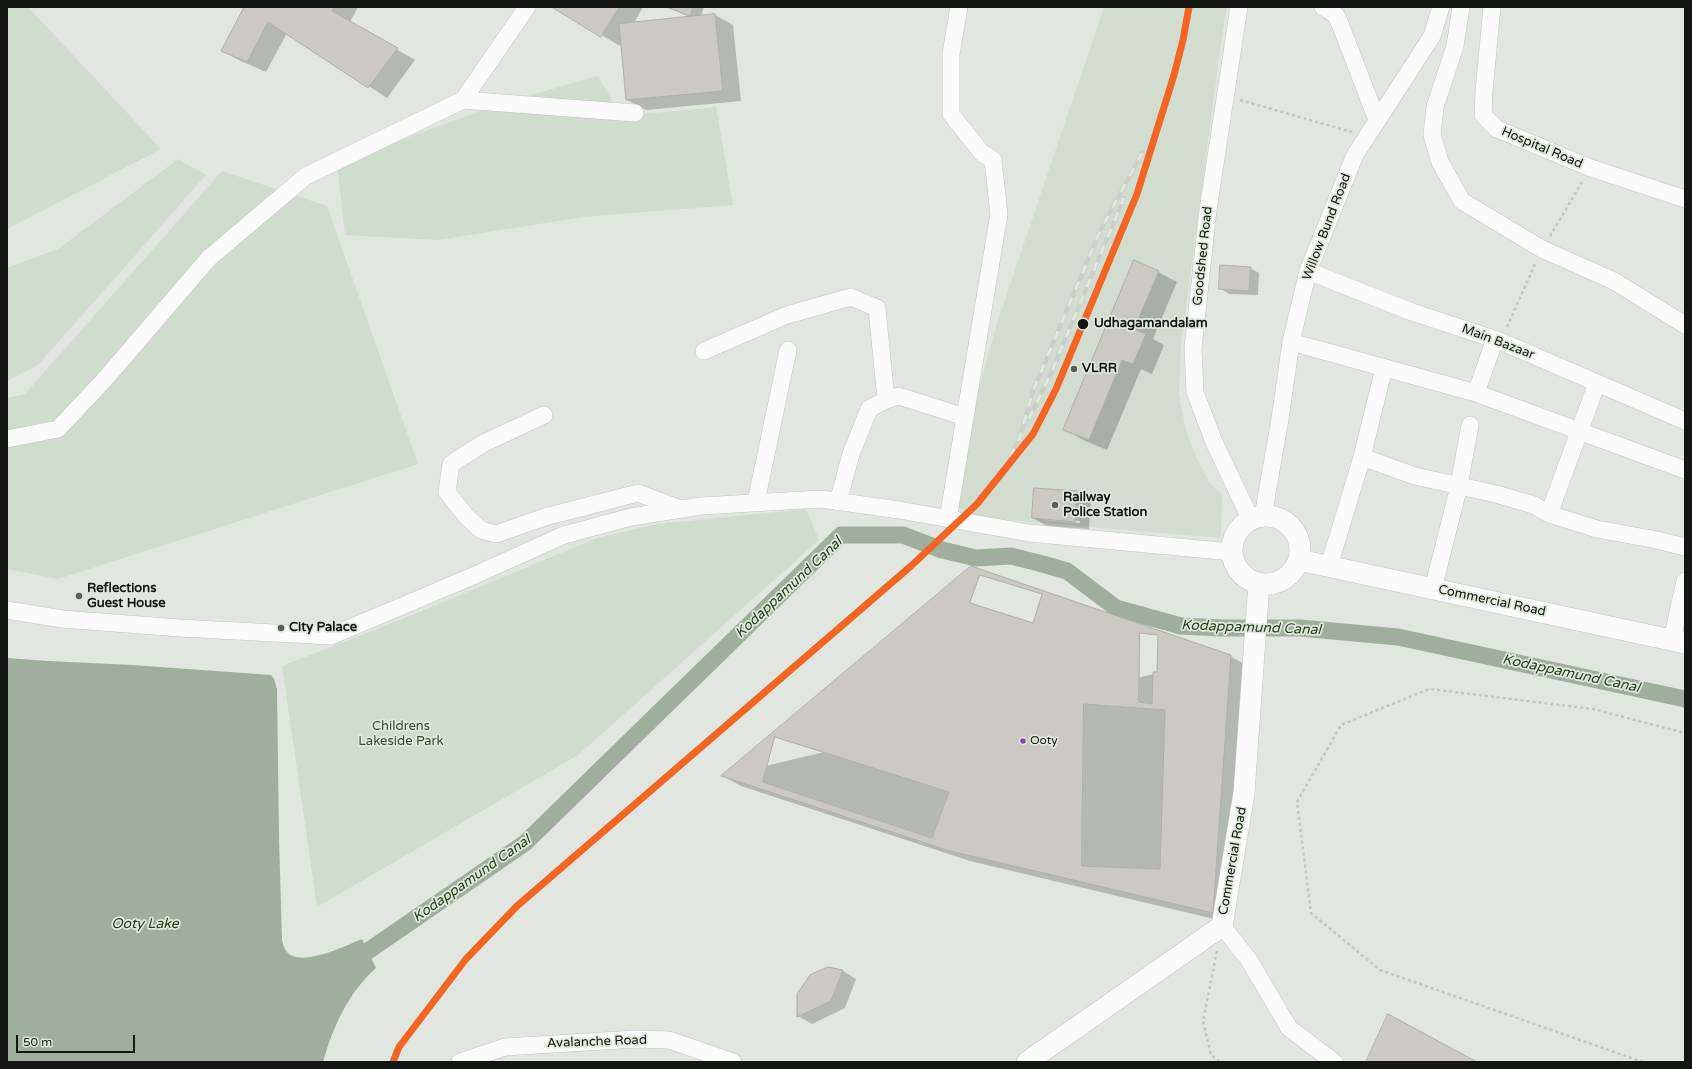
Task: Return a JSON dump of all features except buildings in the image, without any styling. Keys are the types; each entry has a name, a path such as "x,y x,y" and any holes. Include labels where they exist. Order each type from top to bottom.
{"main road":[{"path":"1274,517 1284,521 1292,529 1298,538 1300,549 1299,560 1288,576 1269,584 1259,583 1249,579 1240,572 1235,563 1232,552 1236,534 1242,526 1257,518 1274,517"},
{"name":"Commercial Road","path":"1299,560 1678,641"},
{"name":"Commercial Road","path":"1027,1062 1222,926 1244,793 1259,583"}],"street":[{"path":"7,440 58,429 106,378 209,258 306,176 463,100 527,7"},
{"path":"948,519 999,214 993,160 982,153 951,114 951,54 959,7"},
{"name":"Goodshed Road","path":"1240,7 1208,210 1193,348 1195,392 1214,442 1257,518"},
{"path":"1323,7 1336,15 1377,120"},
{"name":"Willow Bund Road","path":"1257,518 1280,420 1291,342 1308,271 1355,155 1432,36 1441,7"},
{"path":"1461,7 1455,46 1435,107 1432,135 1440,162 1462,201 1542,249 1614,281 1685,325"},
{"name":"Hospital Road","path":"1492,7 1483,115 1497,129 1591,168 1685,199"},
{"path":"463,100 635,113"},
{"name":"Main Bazaar","path":"1308,271 1412,312 1495,339 1685,421"},
{"path":"704,351 786,315 851,297 877,308 886,400"},
{"path":"1476,393 1495,339"},
{"path":"1291,342 1476,393 1685,470"},
{"path":"756,502 788,350"},
{"path":"1329,566 1362,457 1384,368"},
{"path":"1549,514 1597,383"},
{"path":"838,502 851,454 869,410 886,400 900,396 965,417"},
{"path":"544,415 484,443 451,464 447,492 466,516 481,530 496,534 545,517 638,493 681,509"},
{"path":"1433,589 1459,486 1470,425"},
{"path":"1362,457 1415,476 1496,494 1534,505 1549,514 1597,529 1657,540 1685,547"},
{"path":"7,610 62,619 172,628 331,636 473,576 564,534 631,517 701,506 756,502 821,499 1029,533 1232,552"},
{"path":"1678,641 1685,581"},
{"path":"1222,926 1249,960 1289,1028 1334,1062"},
{"name":"Avalanche Road","path":"460,1062 505,1047 636,1039 669,1040 733,1062"}],"path":[{"path":"1225,96 1366,136"},
{"path":"1643,1062 1380,970 1311,913 1297,802 1341,725 1428,689 1593,709 1685,733"},
{"path":"1220,1062 1211,1055 1203,1021 1222,926"}],"shaded area":[{"path":"1104,7 1227,7 1181,345 1179,394 1186,431 1197,459 1210,483 1222,494 1221,538 972,517 948,499 997,323"}],"green space":[{"path":"7,7 28,7 161,149 7,229"},
{"path":"598,76 621,116 716,107 733,205 584,217 437,240 345,235 337,163 503,103"},
{"path":"178,159 206,175 38,365 7,381 7,268 58,249"},
{"path":"222,171 327,206 418,464 58,579 7,569 7,398 25,394"},
{"name":"Childrens Lakeside Park","path":"806,509 819,540 578,755 317,907 282,666 405,618 597,538 658,524"}],"water":[{"name":"Ooty Lake","path":"7,658 271,675 277,689 279,837 282,940 284,947 291,955 300,958 310,957 334,951 362,939 376,968 357,988 343,1011 337,1023 323,1062 7,1062"}],"waterway":[{"name":"Kodappamund Canal","path":"348,963 368,951 525,843 841,535 903,535 942,550 976,558 1011,556 1039,563 1067,571 1116,608 1181,626 1221,628 1300,628 1398,637 1685,699"}],"railway":[{"path":"977,504 1033,434 1056,389 1137,194 1174,75 1183,40 1189,7"},
{"path":"1010,457 1019,440 1033,391 1100,231 1142,153"},
{"path":"1029,419 1052,371 1124,198"}],"transit line":[{"path":"393,1062 399,1047 466,959 517,906 911,566 977,504 1033,434 1056,389 1137,194 1174,75 1183,40 1189,7"}],"place":[{"name":"Udhagamandalam","path":"1083,324"},
{"name":"VLRR","path":"1074,369"},
{"name":"Railway Police Station","path":"1055,505"},
{"name":"Reflections Guest House","path":"79,596"},
{"name":"City Palace","path":"281,628"},
{"name":"Ooty","path":"1023,741"}]}
